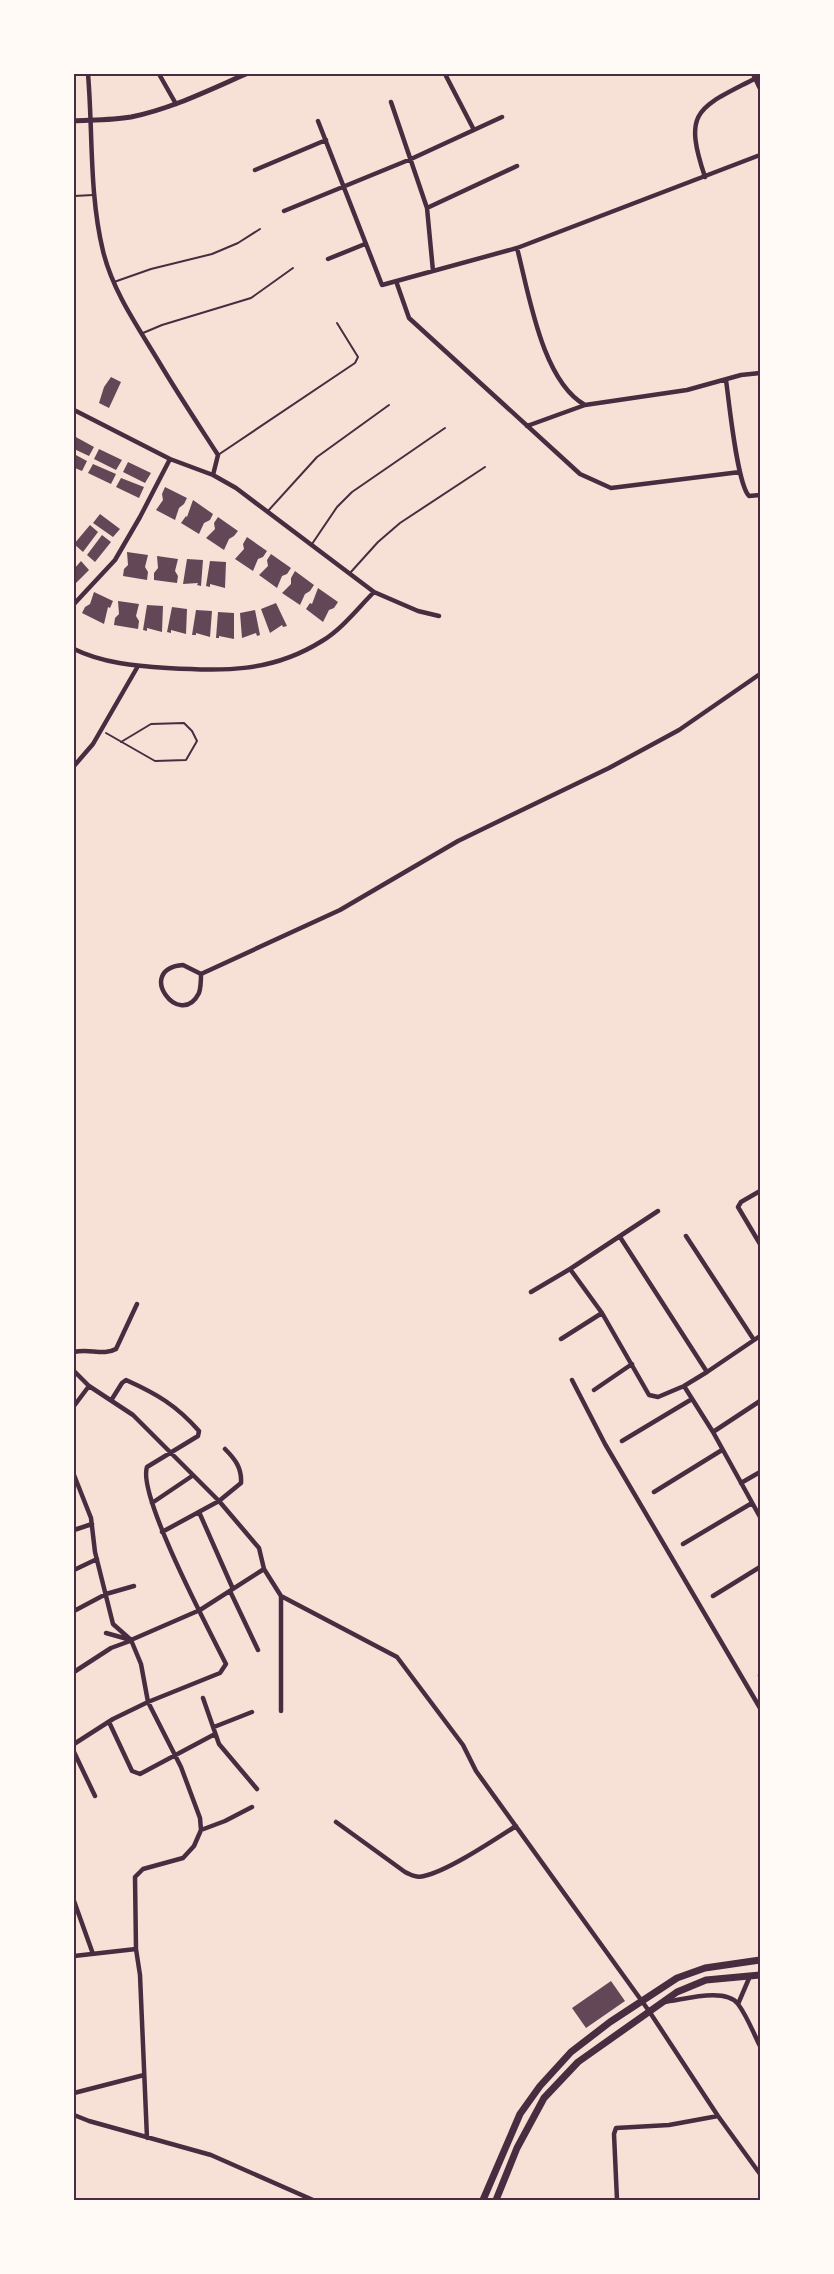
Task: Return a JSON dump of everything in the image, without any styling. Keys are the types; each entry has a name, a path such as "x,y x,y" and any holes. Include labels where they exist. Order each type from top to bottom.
{"main road":[{"path":"755,76 760,87"},
{"path":"483,2200 520,2114 540,2086 571,2052 662,1986 691,1972 712,1966 760,1960"},
{"path":"496,2200 517,2148 544,2098 578,2062 677,1992 706,1980 760,1975"}],"street":[{"path":"88,74 92,120 93,195 103,251 114,282 141,334 218,455 218,465 213,475"},
{"path":"159,74 176,104"},
{"path":"74,121 128,117 176,104 246,74"},
{"path":"445,74 474,130"},
{"path":"705,177 694,141 694,128 699,114 712,101 755,76"},
{"path":"391,102 427,208 433,271"},
{"path":"284,211 411,159 502,117"},
{"path":"318,121 382,285 517,248 760,155"},
{"path":"255,170 326,140"},
{"path":"427,208 517,166"},
{"path":"328,259 365,244"},
{"path":"517,248 551,366 566,390 586,405"},
{"path":"396,281 409,318 580,474 604,487 620,487 740,472"},
{"path":"527,426 586,405 687,390 760,373"},
{"path":"726,380 740,472 746,493 749,496 760,495"},
{"path":"74,410 170,458 213,475 236,488 268,511 374,592 412,608 439,616"},
{"path":"74,604 115,560 140,517 170,458"},
{"path":"74,649 138,666 200,670 258,668 300,653 323,641 374,592"},
{"path":"74,766 102,730 138,666"},
{"path":"202,974 340,910 458,841 609,768 679,730 760,674"},
{"path":"183,965 202,974 198,994 188,1003 175,1003 164,995 162,990 163,977 171,968 183,965"},
{"path":"760,1191 741,1202 738,1207 760,1244"},
{"path":"531,1292 570,1269 658,1211"},
{"path":"686,1236 754,1340"},
{"path":"620,1237 707,1372"},
{"path":"570,1269 602,1313 649,1395 653,1398 684,1386 760,1336"},
{"path":"74,1352 90,1350 110,1353 116,1349 137,1304"},
{"path":"562,1340 602,1313"},
{"path":"594,1390 632,1364"},
{"path":"74,1371 90,1386 112,1399 133,1415 172,1453 192,1476 219,1500 259,1548 264,1569 281,1596 397,1657 463,1745 476,1771 650,2011 718,2116 760,2174"},
{"path":"74,1744 109,1722 148,1702 220,1674 226,1664 162,1532 152,1503 145,1473 147,1468 198,1436 199,1431 182,1412 166,1399 126,1380 122,1382 112,1399"},
{"path":"572,1380 605,1444 760,1708"},
{"path":"74,1406 90,1386"},
{"path":"684,1386 713,1432 760,1517"},
{"path":"622,1441 692,1399"},
{"path":"713,1432 760,1402"},
{"path":"162,1532 219,1500 241,1483 242,1475 237,1462 225,1449"},
{"path":"654,1492 722,1450"},
{"path":"742,1483 760,1472"},
{"path":"74,1475 76,1486 92,1524 97,1560 113,1624 131,1640 141,1664 148,1702 175,1756 200,1818 200,1830 194,1846 183,1858 143,1869 135,1877 136,1949 140,1975 147,2138"},
{"path":"152,1503 192,1476"},
{"path":"682,1544 752,1503"},
{"path":"198,1512 258,1650"},
{"path":"74,1530 92,1524"},
{"path":"74,1570 97,1560"},
{"path":"713,1596 760,1567"},
{"path":"74,1672 111,1648 200,1610 264,1569"},
{"path":"74,1611 106,1594 134,1586"},
{"path":"281,1596 281,1711"},
{"path":"106,1633 131,1640"},
{"path":"203,1698 219,1744 257,1789"},
{"path":"214,1727 252,1712"},
{"path":"109,1722 132,1771 140,1774 215,1734"},
{"path":"74,1752 96,1796"},
{"path":"200,1830 225,1822 252,1807"},
{"path":"336,1822 406,1872 418,1877 430,1874 451,1864 516,1826"},
{"path":"74,1901 93,1954"},
{"path":"74,1956 136,1949"},
{"path":"738,2004 750,1976"},
{"path":"660,2003 720,1994 730,1997 738,2004 760,2046"},
{"path":"74,2093 144,2075"},
{"path":"74,2115 147,2138 211,2155 313,2200"},
{"path":"616,2200 614,2134 616,2128 669,2125 718,2116"}],"lane":[{"path":"74,196 93,195"},
{"path":"114,282 152,269 212,254 238,243 260,228"},
{"path":"141,334 162,325 251,298 293,268"},
{"path":"218,455 355,363 358,357 337,323"},
{"path":"268,511 317,457 390,405"},
{"path":"312,544 337,507 352,492 445,428"},
{"path":"350,573 378,542 400,523 485,467"}],"path":[{"path":"102,730 121,742 155,761 186,760 197,741 192,731 184,723 169,723 151,724 121,742"}],"building":[{"path":"111,377 121,382 109,408 99,403 104,387"},
{"path":"74,436 94,447 89,456 74,449"},
{"path":"99,449 122,460 116,470 94,459"},
{"path":"74,454 87,461 82,471 75,468 74,471"},
{"path":"128,462 151,473 145,483 123,472"},
{"path":"93,464 116,474 111,484 88,473"},
{"path":"121,478 144,487 139,498 116,487"},
{"path":"165,487 187,498 179,508 175,520 156,510 163,500 162,494"},
{"path":"193,500 213,514 210,520 204,523 199,534 181,523 187,517"},
{"path":"100,514 120,529 113,537 93,523"},
{"path":"218,517 238,531 229,539 224,550 206,538 215,529 214,523"},
{"path":"90,525 98,532 83,552 74,544"},
{"path":"102,535 111,542 95,562 87,555"},
{"path":"247,537 267,551 263,557 258,559 253,571 235,559 244,549 243,544"},
{"path":"127,552 148,555 145,567 148,572 147,580 123,576 124,569 128,565"},
{"path":"271,554 291,568 287,574 282,576 277,588 259,575 268,566 267,560"},
{"path":"157,556 178,559 175,571 178,576 177,583 154,580 154,573 158,568"},
{"path":"187,559 203,560 201,586 197,585 198,583 183,584"},
{"path":"81,561 89,570 74,585 74,569"},
{"path":"210,561 226,562 225,588 210,584 210,587 206,586"},
{"path":"295,571 314,585 305,594 300,605 282,593 291,584 291,578"},
{"path":"318,588 338,602 334,608 329,610 323,622 306,609 310,603 312,604"},
{"path":"94,592 113,601 110,608 108,607 104,624 82,613 85,607 90,604"},
{"path":"118,601 139,604 136,616 139,621 138,629 114,625 115,618 119,614"},
{"path":"276,603 287,626 283,627 282,625 270,633 261,609"},
{"path":"147,605 163,606 162,632 147,628 147,631 143,630"},
{"path":"172,607 187,609 186,634 171,630 171,633 167,632"},
{"path":"196,610 212,611 210,637 196,633 196,635 192,635"},
{"path":"255,610 260,635 257,636 256,633 242,638 240,613"},
{"path":"218,612 234,613 234,639 219,636 219,638 216,638"},
{"path":"611,1981 625,2001 586,2028 572,2008"}]}
